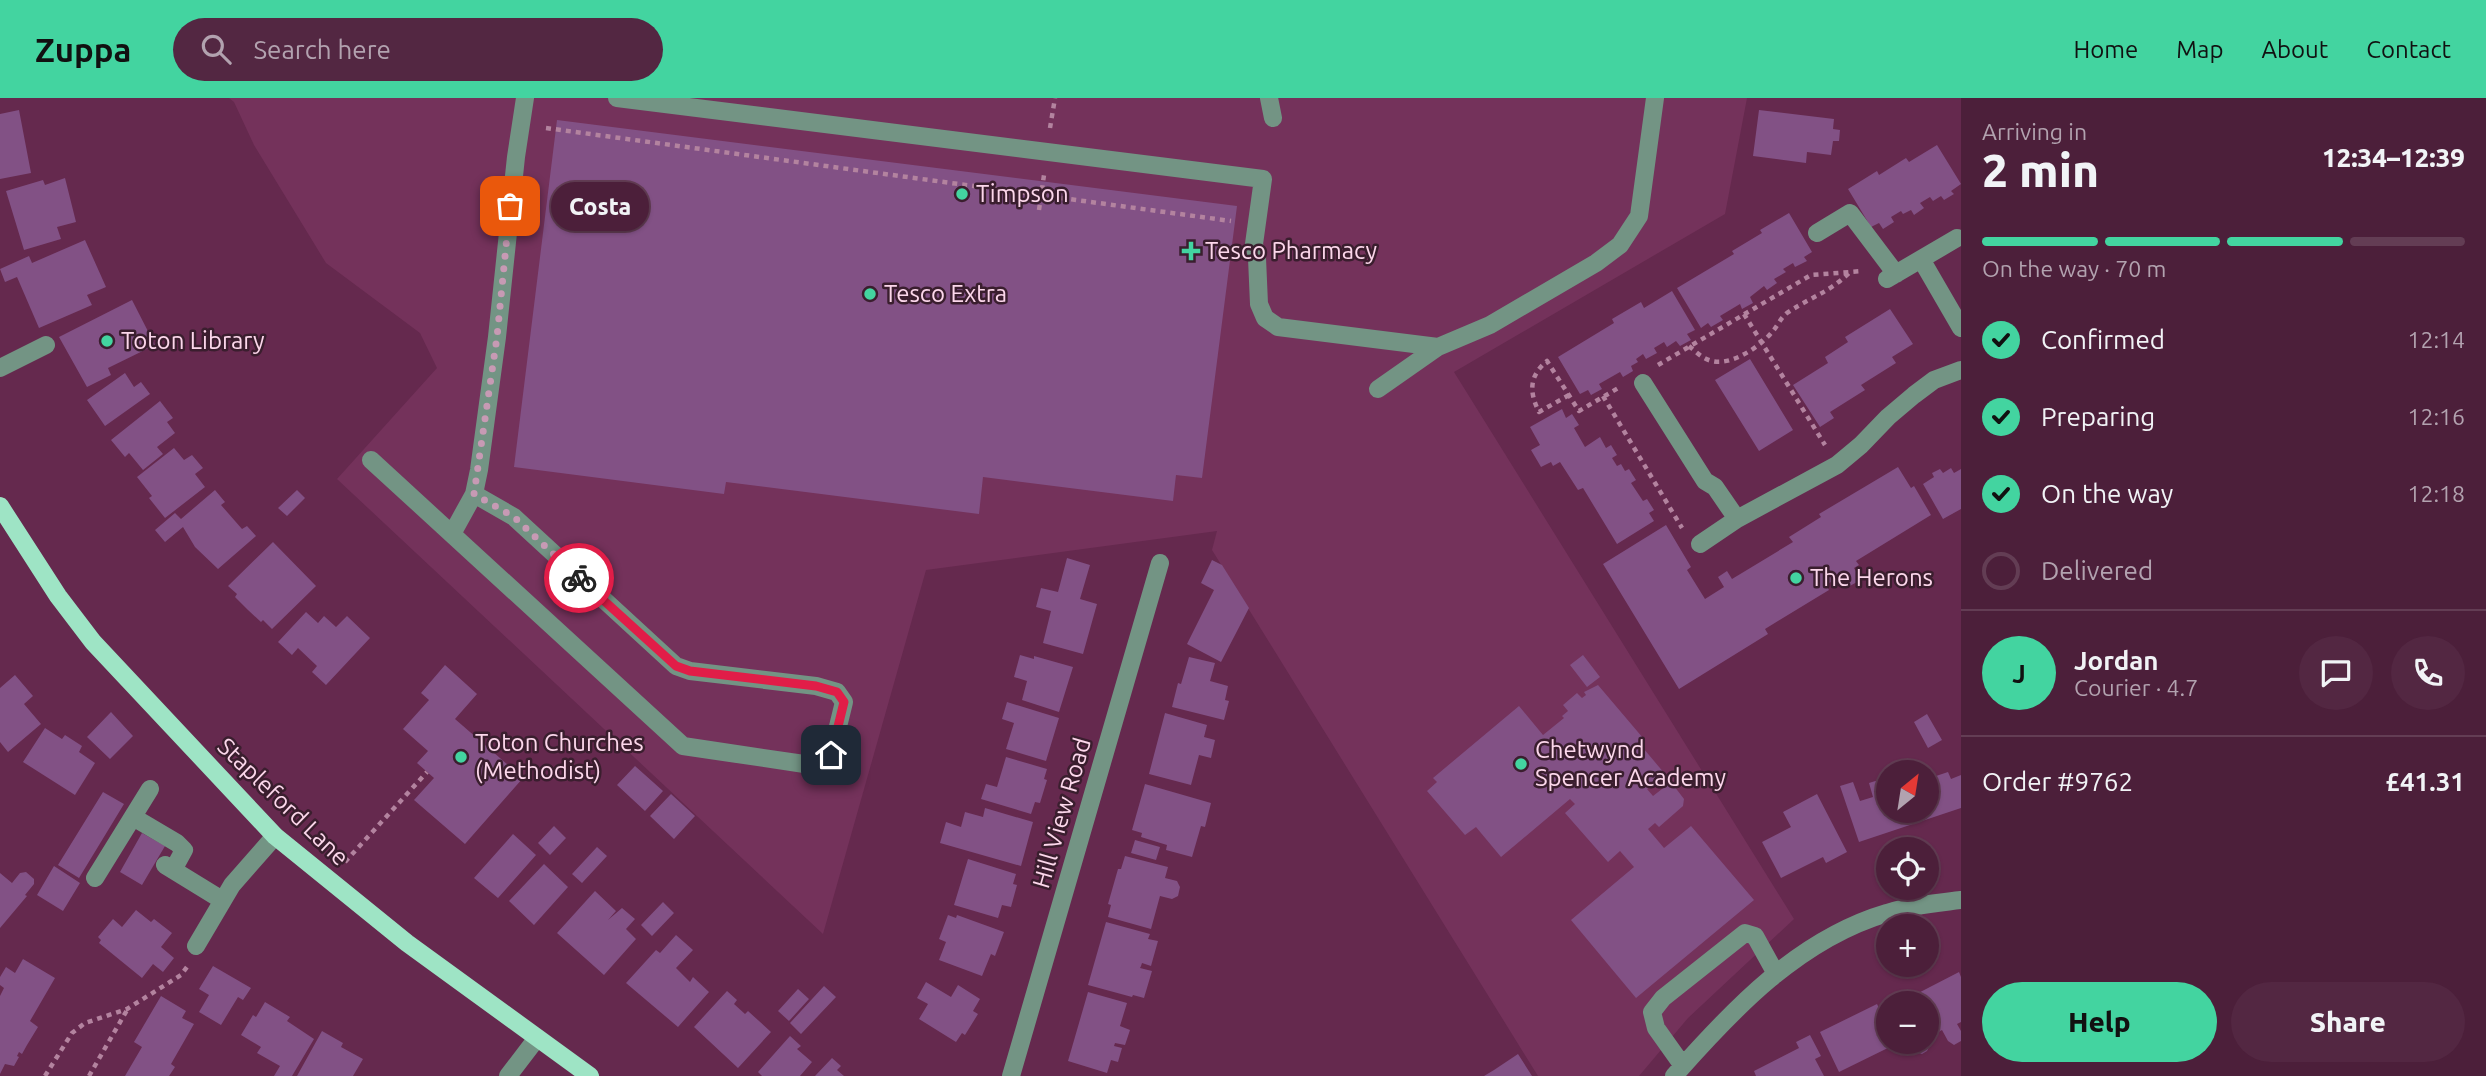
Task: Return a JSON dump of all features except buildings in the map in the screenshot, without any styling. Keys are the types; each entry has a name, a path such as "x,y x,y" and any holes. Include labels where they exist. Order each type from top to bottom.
{"main road":[{"name":"Stapleford Lane","path":"0,506 5,528 93,642 275,836 407,943 590,1076"}],"street":[{"path":"452,534 474,494 497,337 507,230 525,98"},
{"path":"617,98 1263,179 1254,244 1259,304 1265,318 1278,327 1438,347"},
{"path":"1269,98 1273,118"},
{"path":"1378,389 1438,347 1490,325 1597,263 1620,245 1639,216 1655,98"},
{"path":"1817,233 1850,213 1891,277 1957,238"},
{"path":"1921,259 1961,328"},
{"path":"0,368 46,345"},
{"path":"1700,544 1737,519 1837,465 1914,394 1934,380 1961,370"},
{"path":"1639,379 1705,481 1715,487 1737,519"},
{"path":"371,460 683,746 811,765 825,763 831,755 844,702 837,692 816,686 690,671 676,666 514,517 474,494"},
{"name":"Hill View Road","path":"1011,1076 1160,563"},
{"path":"95,878 150,789"},
{"path":"133,817 184,850 169,867 222,900"},
{"path":"196,946 232,885 275,836"},
{"path":"1776,974 1755,936 1745,933 1663,998 1651,1012 1656,1028 1678,1071 1722,1021 1806,952 1854,925 1889,912 1961,900"},
{"path":"508,1076 537,1038"}],"path":[{"path":"521,125 1041,193 1257,225"},
{"path":"1569,395 1539,412 1532,398 1532,383 1537,370 1547,361 1569,395 1579,411 1639,379 1689,346 1811,275 1850,272 1870,267 1881,283 1891,277"},
{"path":"1689,346 1700,356 1719,362 1736,358 1763,342 1788,311 1831,289 1850,272"},
{"path":"1744,314 1837,465"},
{"path":"1603,396 1694,547 1700,544"},
{"path":"329,881 427,772"},
{"path":"45,1076 72,1033 85,1023 127,1009 181,975 194,959 196,946"},
{"path":"89,1076 127,1009"}],"shaded area":[{"path":"229,98 1747,98 1725,214 1454,372 1794,919 1688,1018 1639,1076 1538,1076 1212,550 1217,531 926,570 823,934 337,479 437,368 420,333 326,263 254,145 234,102"}],"way so far":[{"path":"510,206 497,337 474,494 514,517 579,578"}],"place":[{"name":"Timpson","path":"962,194"},
{"name":"Costa","path":"510,206"},
{"name":"Tesco Pharmacy","path":"1191,251"},
{"name":"Tesco Extra","path":"870,294"},
{"name":"Toton Library","path":"107,341"},
{"name":"The Herons","path":"1796,578"},
{"name":"Toton Churches (Methodist)","path":"461,757"},
{"name":"Chetwynd Spencer Academy","path":"1521,764"}],"route":[{"path":"579,578 676,666 690,671 816,686 837,692 844,702 831,755"}]}
